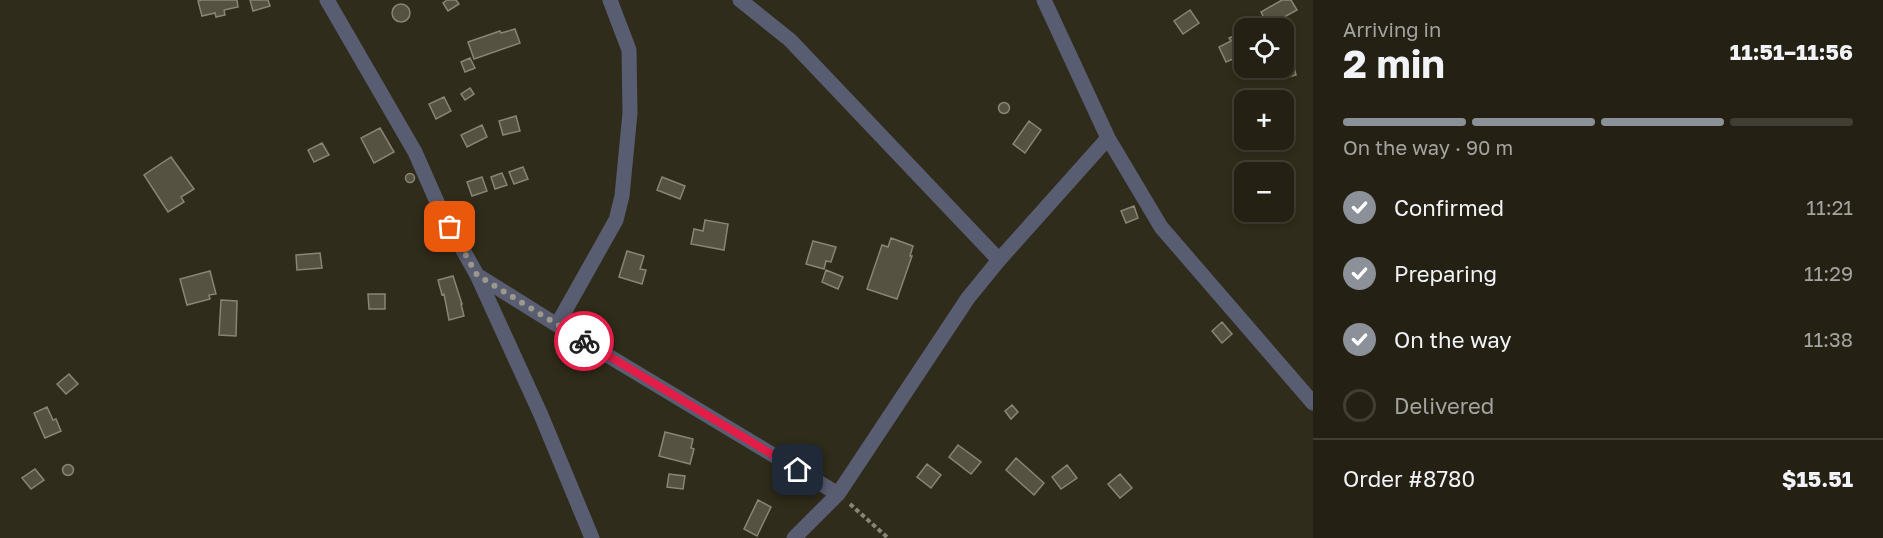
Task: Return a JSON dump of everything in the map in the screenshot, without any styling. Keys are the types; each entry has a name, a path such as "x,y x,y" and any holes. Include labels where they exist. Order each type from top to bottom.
{"street":[{"path":"327,0 415,152 441,211 477,275 541,415 592,538"},
{"path":"557,325 616,220 622,196 630,113 629,50 610,0"},
{"path":"740,0 789,40 999,260"},
{"path":"1044,0 1107,138 1161,227 1313,404"},
{"path":"794,538 838,494 968,298 1107,138"},
{"path":"477,275 838,494"}],"path":[{"path":"838,494 888,538"}],"building":[{"path":"237,0 238,7 224,10 225,15 216,17 215,13 202,16 198,1"},
{"path":"250,0 268,0 270,6 253,11"},
{"path":"447,0 456,0 459,4 448,11 443,3"},
{"path":"1282,0 1291,0 1297,10 1282,18 1264,18 1261,12"},
{"path":"401,4 407,7 410,13 407,19 401,22 395,19 392,13 395,7"},
{"path":"1190,10 1199,23 1183,34 1174,21"},
{"path":"515,29 520,43 474,59 468,42 500,31 501,33"},
{"path":"1234,36 1234,59 1226,62 1219,47 1231,41 1229,38"},
{"path":"470,58 475,68 465,72 461,62"},
{"path":"470,88 474,94 465,100 461,94"},
{"path":"444,97 451,111 436,119 429,104"},
{"path":"1004,103 1008,104 1008,112 1004,113 1000,112 999,108 1000,104"},
{"path":"516,116 520,131 503,135 499,121"},
{"path":"1029,121 1041,130 1025,153 1013,144"},
{"path":"482,125 487,137 467,147 461,135"},
{"path":"380,128 394,152 374,163 361,138"},
{"path":"322,143 329,155 314,162 308,150"},
{"path":"171,157 194,189 181,197 184,202 168,212 144,175"},
{"path":"523,167 528,179 514,184 509,172"},
{"path":"410,173 415,178 410,183 405,178"},
{"path":"502,173 507,185 495,189 491,177"},
{"path":"482,177 487,191 472,196 467,182"},
{"path":"662,177 685,186 680,199 657,190"},
{"path":"1134,206 1138,218 1126,223 1121,211"},
{"path":"705,220 728,224 724,250 691,244 694,229 703,231"},
{"path":"891,238 913,246 910,256 912,256 897,299 867,289 882,245 888,247"},
{"path":"813,241 836,247 831,262 826,261 824,269 806,264"},
{"path":"627,251 644,256 640,269 646,270 642,284 619,277"},
{"path":"320,253 322,268 297,270 296,255"},
{"path":"826,270 843,277 838,289 822,282"},
{"path":"210,271 216,294 209,295 210,299 187,305 180,279"},
{"path":"453,276 464,316 449,320 444,294 442,295 438,280"},
{"path":"368,294 385,294 385,309 369,309"},
{"path":"221,300 237,301 236,336 219,335"},
{"path":"1222,322 1232,334 1222,343 1212,331"},
{"path":"69,374 78,384 66,394 57,384"},
{"path":"1012,405 1018,412 1011,419 1005,411"},
{"path":"47,407 61,431 45,438 34,413"},
{"path":"665,432 693,439 691,448 694,449 690,464 659,456"},
{"path":"958,445 981,462 971,474 949,457"},
{"path":"1016,458 1044,483 1034,495 1006,470"},
{"path":"68,464 74,470 68,476 62,470"},
{"path":"927,464 941,475 931,488 917,477"},
{"path":"1067,465 1077,478 1061,489 1052,477"},
{"path":"35,469 44,480 31,489 22,478"},
{"path":"669,474 685,476 683,489 667,487"},
{"path":"1120,474 1132,488 1120,498 1108,484"},
{"path":"758,500 771,507 757,536 744,529"}],"way so far":[{"path":"450,227 477,275 584,341"}],"route":[{"path":"584,341 798,470"}]}
